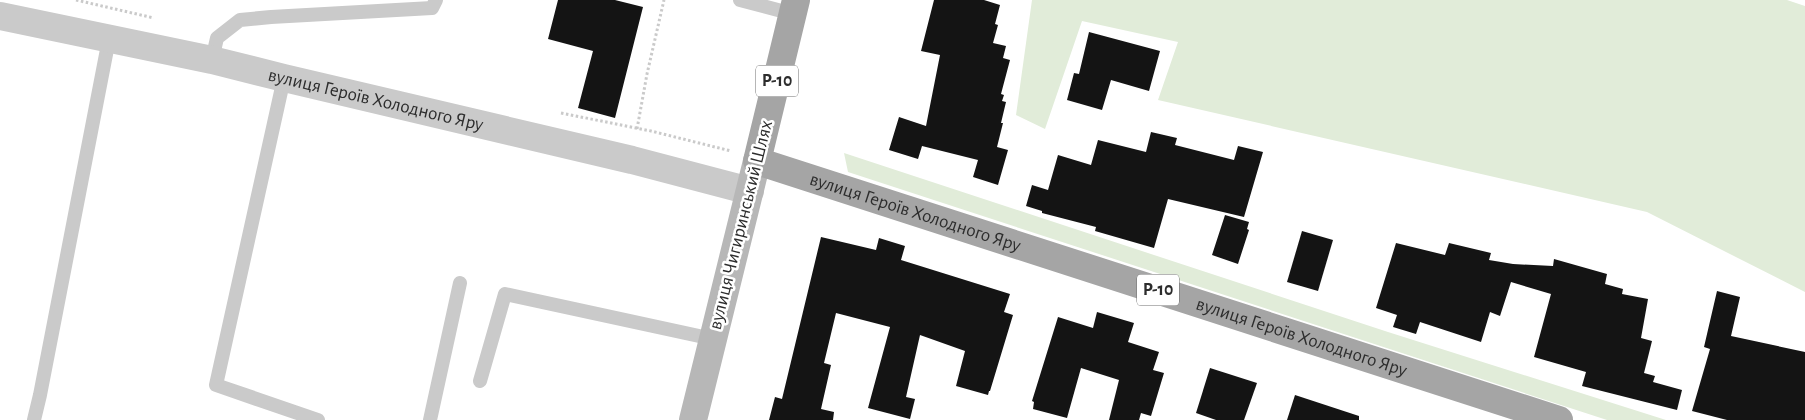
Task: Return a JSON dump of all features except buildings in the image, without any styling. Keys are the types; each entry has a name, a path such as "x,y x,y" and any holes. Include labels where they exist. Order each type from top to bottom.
{"main road":[{"name":"вулиця Чигиринський Шлях","path":"693,420 795,7"},
{"name":"вулиця Героїв Холодного Яру","path":"757,162 1559,420"}],"street":[{"name":"вулиця Героїв Холодного Яру","path":"0,16 212,60 632,160 750,191"}],"lane":[{"path":"212,60 217,38 240,20 271,16 432,8 436,0"},
{"path":"740,0 795,7"},
{"path":"34,420 109,39"},
{"path":"284,78 216,385 318,420"},
{"path":"430,420 460,283"},
{"path":"480,381 504,294 713,339"}],"path":[{"path":"632,160 647,74 664,0"}],"green space":[{"path":"1032,0 1787,0 1805,6 1805,292 1647,212 1158,100 1178,42 1082,21 1045,129 1016,115"},
{"path":"844,153 1388,332 1666,420 1607,420 848,172"}]}
